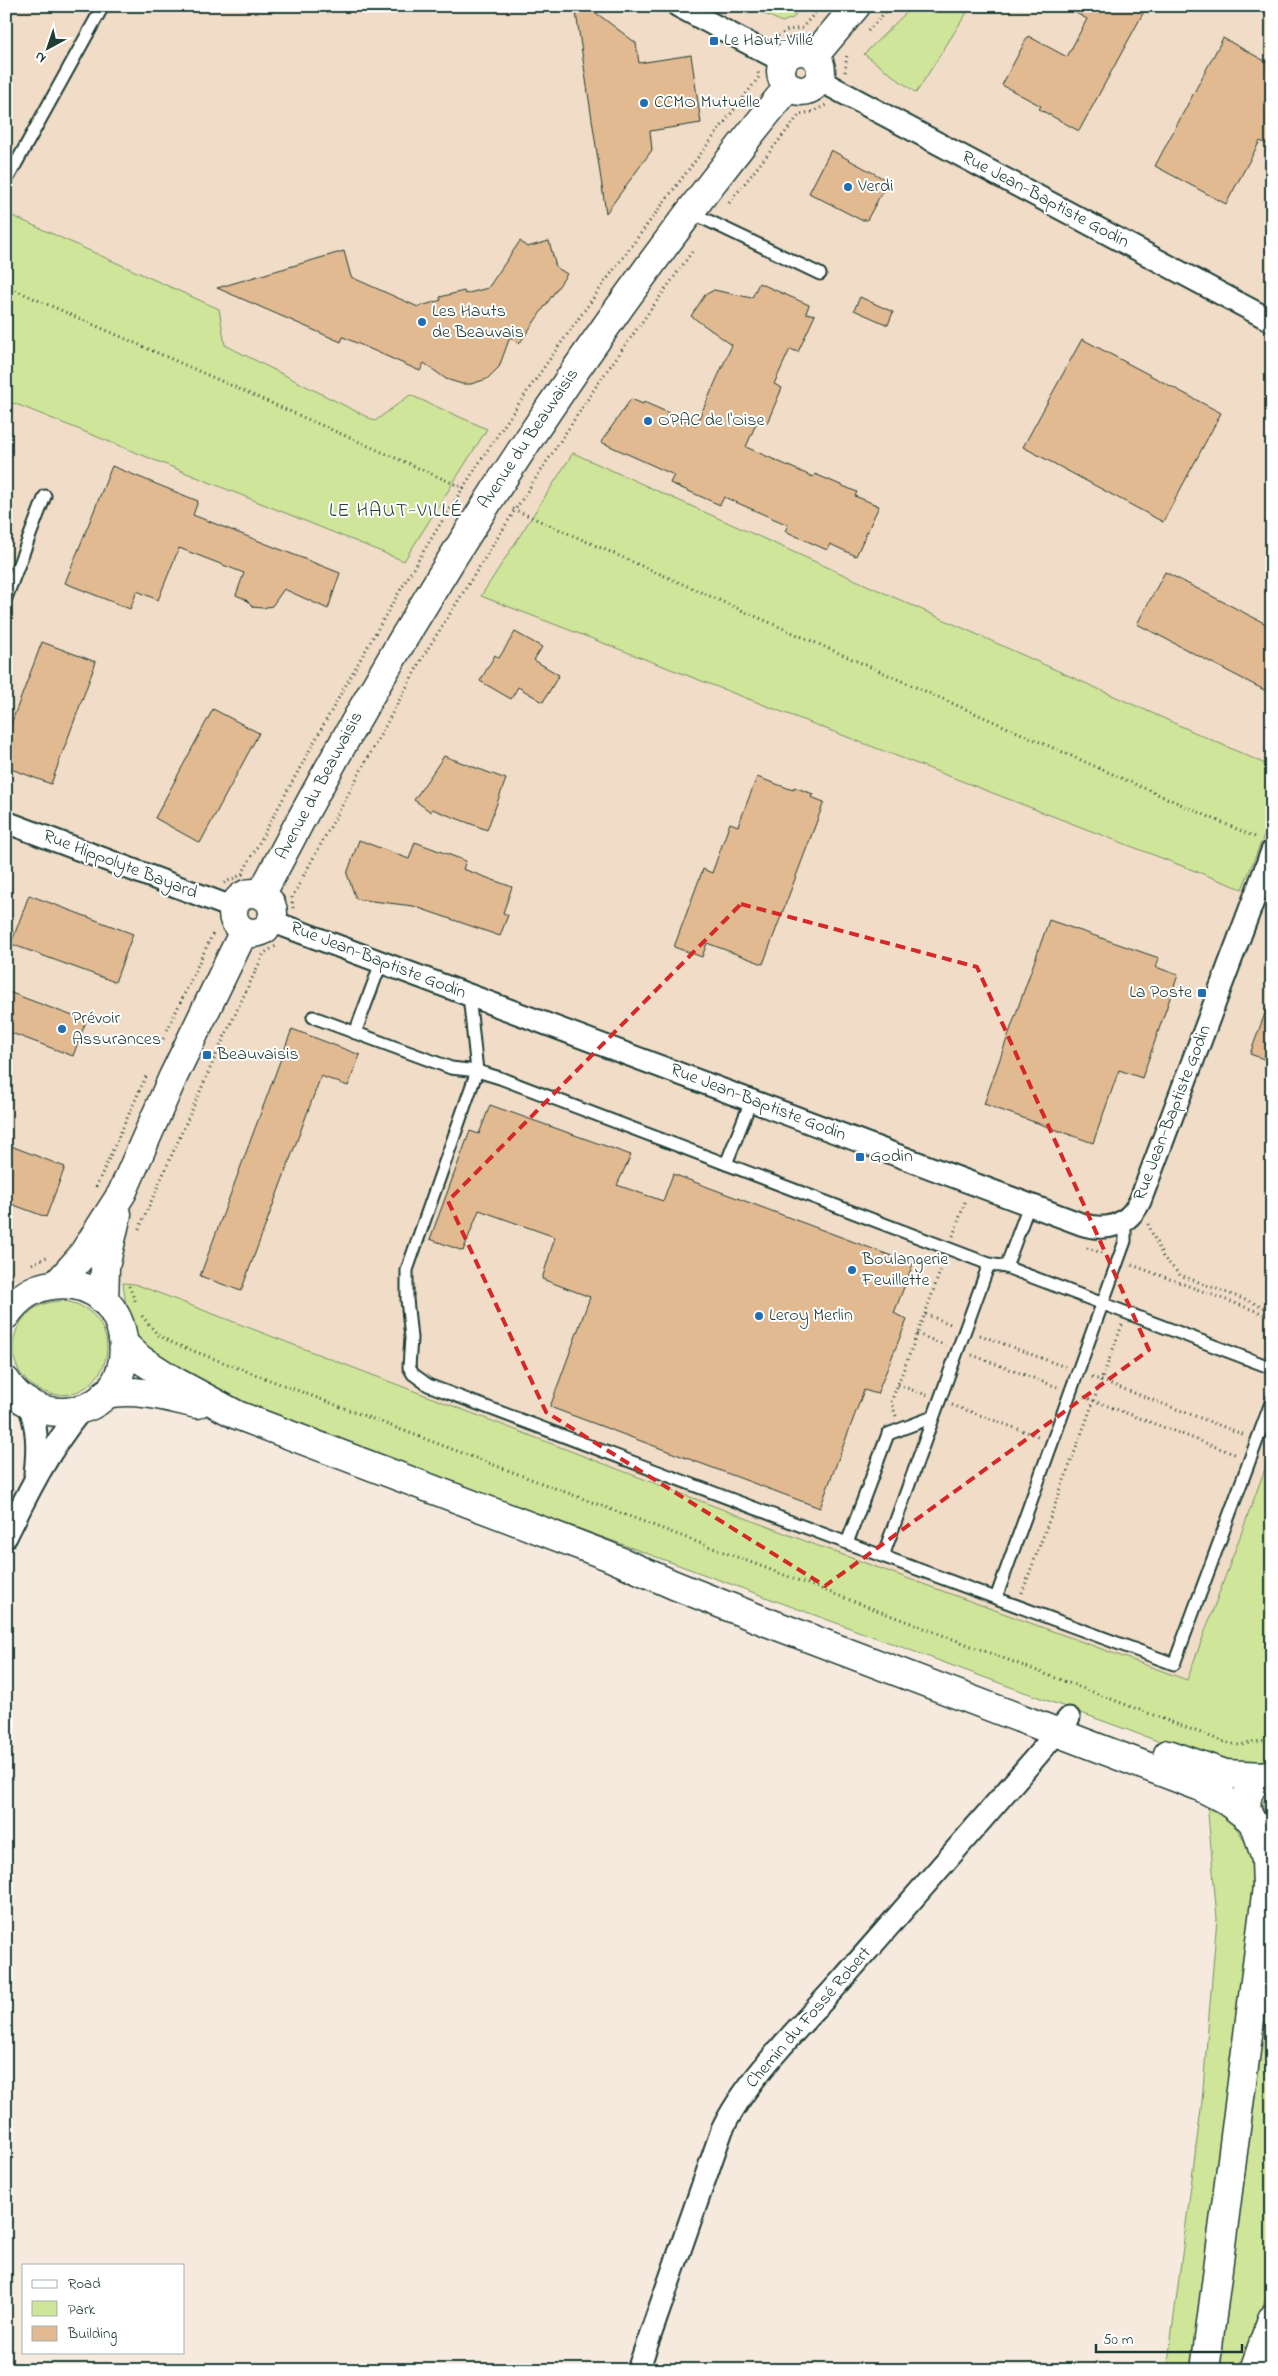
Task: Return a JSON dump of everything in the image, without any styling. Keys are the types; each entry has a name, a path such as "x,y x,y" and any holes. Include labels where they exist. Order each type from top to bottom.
{"main road":[{"path":"786,74 799,91 807,90 814,86 823,75 856,6"},
{"name":"Avenue du Beauvaisis","path":"261,896 353,724 488,499 608,322 701,217 786,74"},
{"path":"10,1307 39,1288 57,1284 93,1262 239,919 237,902 245,895 261,896 271,906 280,925 258,932 239,919"},
{"path":"6,1381 14,1392 28,1403 54,1412 82,1409 105,1394 120,1372 125,1345 119,1321 104,1301 93,1262"},
{"path":"57,1284 82,1288 104,1301"},
{"path":"125,1345 140,1359 163,1375 237,1414 608,1556 677,1576 1063,1725 1210,1791 1230,1803 1260,1829"},
{"path":"105,1394 123,1391 141,1392 237,1414"},
{"path":"1063,1725 1210,1770 1232,1775 1268,1774"},
{"path":"1205,2370 1267,1888 1266,1860 1260,1829 1246,1804 1248,1794 1255,1784 1268,1774"},
{"path":"1254,2370 1272,2319"}],"street":[{"path":"678,6 786,74"},
{"name":"Rue Jean-Baptiste Godin","path":"823,75 1272,321"},
{"name":"Rue Hippolyte Bayard","path":"6,822 239,919"},
{"name":"Rue Jean-Baptiste Godin","path":"280,925 1091,1228 1109,1228 1133,1214 1140,1201 1267,846"},
{"path":"28,1403 34,1417 37,1439 34,1480"},
{"path":"6,1537 34,1480 63,1433 82,1409"},
{"name":"Chemin du Fossé Robert","path":"638,2370 728,2115 766,2067 1002,1798 1063,1725"}],"lane":[{"path":"6,175 9,176 102,6"},
{"path":"701,217 820,274"},
{"path":"6,598 45,496"},
{"path":"355,1033 381,962"},
{"path":"469,995 477,1071 407,1270 407,1299 411,1338 408,1362 414,1374 437,1388 1174,1664 1272,1400"},
{"path":"313,1017 451,1068 477,1071 989,1264 1006,1267 1272,1368"},
{"path":"726,1164 751,1101"},
{"path":"1006,1267 1030,1205"},
{"path":"996,1598 1125,1241 1125,1220"},
{"path":"883,1556 989,1264"},
{"path":"847,1543 888,1434 933,1416"}],"path":[{"path":"866,34 891,6"},
{"path":"135,1238 221,1044 264,953 277,946 280,925 293,913 292,897 424,654 514,510 599,382 701,217 800,114 812,112 830,102 823,75 845,72 846,54 853,47"},
{"path":"6,286 1267,846"},
{"path":"1140,1201 1157,1248 1180,1275 1272,1310"},
{"path":"29,1266 58,1252 93,1262 120,1273 138,1307"},
{"path":"6,1275 20,1270"},
{"path":"1018,1606 1127,1313"},
{"path":"141,1314 158,1335 175,1344 1226,1743 1239,1745 1272,1739"},
{"path":"898,1384 1076,1450"}],"highlighted area":[{"path":"741,904 977,967 1149,1350 825,1586 546,1412 448,1201"}],"shaded area":[{"path":"6,6 1272,6 1272,1719 135,1284 6,1280"}],"green space":[{"path":"748,6 801,6 793,18 782,22"},
{"path":"913,6 971,6 916,93 864,54"},
{"path":"6,213 219,309 225,345 375,421 410,395 487,429 404,561 6,400"},
{"path":"573,453 1272,767 1272,816 1242,889 481,596"},
{"path":"123,1283 135,1284 813,1544 1187,1680 1272,1450 1272,1758 1231,1768 221,1397 142,1350 126,1306"},
{"path":"60,1301 78,1304 93,1315 104,1330 107,1348 104,1366 93,1381 78,1392 60,1395 42,1392 27,1381 16,1366 13,1348 16,1330 27,1315 42,1304"},
{"path":"1272,1791 1272,1820 1265,1813 1263,1805 1265,1798"},
{"path":"1207,1802 1238,1830 1258,1867 1191,2370 1167,2370 1202,2101 1217,1918"},
{"path":"1272,1898 1272,2280 1241,2370 1211,2370"}],"building":[{"name":"CCMO Mutuelle","path":"575,6 587,6 636,43 639,63 691,55 701,123 650,131 652,150 606,213"},
{"path":"1063,6 1147,6 1079,131 1039,109 1041,106 1002,85 1028,36 1067,57 1087,19"},
{"path":"1223,38 1272,65 1272,147 1260,141 1226,204 1155,166"},
{"name":"Verdi","path":"831,150 888,181 867,220 861,220 809,193"},
{"name":"Les Hauts de Beauvais","path":"520,241 527,247 549,241 556,267 567,274 519,344 510,337 499,367 487,379 471,384 462,384 446,379 424,363 420,371 343,337 341,342 217,288 344,251 351,277 418,307 441,300 440,297 464,291 465,294 488,288"},
{"name":"OPAC de l'Oise","path":"759,283 809,305 806,313 815,315 798,352 790,349 774,384 782,388 767,423 758,419 746,447 813,477 815,474 857,492 855,496 879,506 856,556 830,544 827,550 785,531 788,525 724,497 720,505 670,483 674,475 601,442 631,399 643,404 644,402 696,425 732,345 691,316 705,295 714,290 752,298"},
{"path":"860,297 893,312 888,325 854,310"},
{"path":"1082,339 1221,413 1163,522 1023,447"},
{"path":"112,466 198,501 193,515 340,573 328,609 284,589 272,606 253,607 245,599 236,595 244,573 179,548 158,600 137,591 130,609 65,583"},
{"path":"1165,572 1272,627 1272,694 1137,624"},
{"path":"515,632 542,647 534,660 559,675 543,702 518,687 511,699 480,681 495,655 499,658"},
{"path":"42,642 96,662 51,784 6,767 6,737"},
{"path":"213,709 259,733 200,843 155,818"},
{"path":"444,756 506,779 487,830 432,809 431,812 414,800"},
{"path":"757,777 793,790 794,787 813,794 811,797 824,802 763,964 707,943 702,957 674,947 703,869 712,873 730,823 738,826"},
{"path":"359,840 409,859 415,842 466,861 463,869 512,887 503,913 508,915 500,936 413,906 356,899 347,874"},
{"path":"29,895 133,934 115,982 11,944"},
{"path":"1049,920 1159,958 1156,967 1178,975 1142,1078 1119,1070 1093,1143 984,1104"},
{"path":"6,991 86,1021 73,1056 6,1031"},
{"path":"1270,1000 1272,1001 1272,1062 1250,1054"},
{"path":"292,1029 360,1055 348,1086 321,1076 241,1291 200,1276"},
{"name":"Leroy Merlin","path":"490,1105 631,1155 617,1185 663,1201 673,1174 913,1264 894,1313 907,1320 877,1394 864,1390 820,1508 550,1407 590,1297 542,1279 555,1237 479,1210 463,1251 430,1239 470,1131 479,1134"},
{"path":"6,1144 65,1167 46,1217 6,1202"}],"place":[{"name":"Le Haut-Villé","path":"714,41"},
{"name":"CCMO Mutuelle","path":"644,103"},
{"name":"Verdi","path":"848,187"},
{"name":"Les Hauts de Beauvais","path":"422,322"},
{"name":"OPAC de l'Oise","path":"648,421"},
{"name":"La Poste","path":"1202,993"},
{"name":"Prévoir Assurances","path":"62,1029"},
{"name":"Beauvaisis","path":"207,1055"},
{"name":"Godin","path":"860,1157"},
{"name":"Boulangerie Feuillette","path":"852,1270"},
{"name":"Leroy Merlin","path":"759,1316"}],"district":[{"name":"LE HAUT-VILLÉ","path":"396,511"}]}
